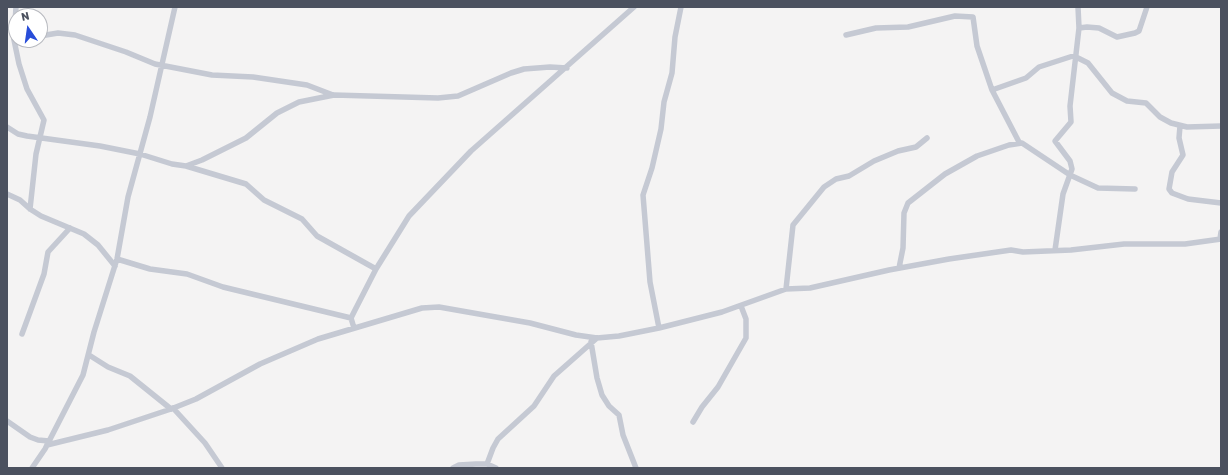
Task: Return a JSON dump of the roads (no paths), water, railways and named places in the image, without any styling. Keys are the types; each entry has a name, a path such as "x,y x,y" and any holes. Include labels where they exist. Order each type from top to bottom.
{"street":[{"path":"32,468 48,443 83,375 94,332 117,260 128,197 140,154 175,7"},
{"path":"354,328 352,318 376,270 409,216 471,151 567,68 634,7"},
{"path":"659,328 650,282 643,194 652,168 661,129 664,102 672,73 675,37 681,7"},
{"path":"1054,250 1063,194 1072,169 1070,161 1055,140 1071,122 1070,102 1079,28 1078,7"},
{"path":"1079,28 1099,28 1117,37 1135,33 1139,31 1147,7"},
{"path":"846,35 876,28 908,27 955,16 973,17 977,46 992,90 1019,142 1070,175 1098,188 1135,189"},
{"path":"48,35 58,33 75,36 161,65 212,75 253,77 307,85 334,95"},
{"path":"16,48 19,64 27,89 44,120 36,154 30,209"},
{"path":"992,90 1026,78 1039,67 1076,56 1088,63 1112,93 1122,100 1146,103 1160,117 1180,126 1221,126"},
{"path":"186,166 202,160 246,138 277,113 299,102 334,95 438,98 458,96 471,92 511,73 524,69 550,67 567,68"},
{"path":"1180,126 1179,142 1183,155 1172,172 1169,189 1172,193 1188,199 1221,203"},
{"path":"7,128 18,134 100,146 140,154 246,184 264,200 302,219 317,236 376,270"},
{"path":"786,289 793,225 824,187 836,179 848,176 874,161 898,151 916,147 927,138"},
{"path":"899,268 903,248 904,213 913,198 945,174 963,163 1019,142"},
{"path":"7,194 20,200 30,209 84,234 98,245 115,266"},
{"path":"22,334 39,288 48,252 70,228"},
{"path":"7,421 30,437 48,443 108,430 196,399 260,364 318,339 430,307 530,323 576,335 597,338 659,328 741,306 786,289 810,288 899,268 1011,250 1023,252 1071,250 1124,244 1181,244 1220,239 1221,232"},
{"path":"117,260 150,269 187,274 224,287 352,318"},
{"path":"693,422 718,386 746,338 746,319 741,306"},
{"path":"487,464 498,439 541,398 554,376 597,338"},
{"path":"591,342 597,378 602,395 609,406 619,415 623,435 636,468"},
{"path":"89,355 108,367 130,376 172,408 205,443 222,468"},
{"path":"453,468 466,464 487,464 496,468"}]}
